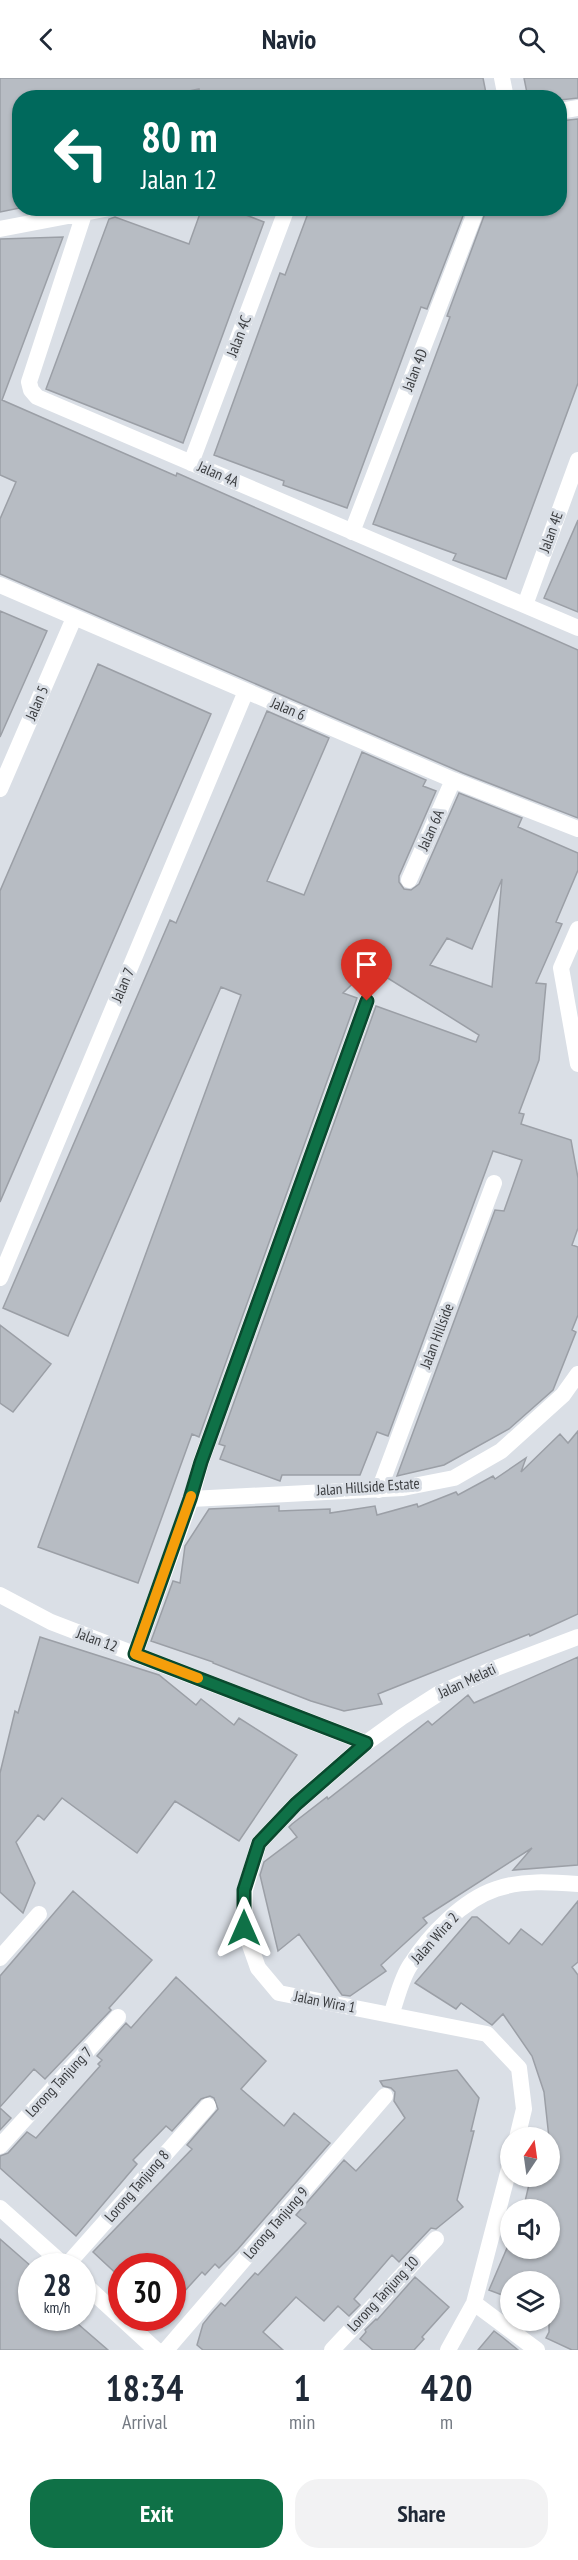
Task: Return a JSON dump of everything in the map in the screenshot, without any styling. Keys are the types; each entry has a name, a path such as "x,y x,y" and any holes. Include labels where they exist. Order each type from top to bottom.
{"street":[{"path":"0,229 73,216"},
{"name":"Jalan 4A","path":"83,216 29,382 31,390 37,397 578,628"},
{"name":"Jalan 4C","path":"191,463 284,216"},
{"name":"Jalan 4D","path":"352,532 474,216"},
{"name":"Jalan 4E","path":"525,605 578,460"},
{"name":"Jalan 6","path":"0,585 453,780 578,829"},
{"name":"Jalan 5","path":"0,789 74,618"},
{"name":"Jalan 7","path":"0,1278 246,691"},
{"name":"Jalan 6A","path":"409,880 453,780"},
{"path":"578,929 561,968 578,1064"},
{"path":"135,1654 201,1462 367,1001"},
{"name":"Jalan Hillside","path":"379,1490 494,1183"},
{"name":"Jalan Hillside Estate","path":"190,1499 379,1490 403,1488 454,1478 501,1451 563,1395 578,1374"},
{"name":"Jalan 12","path":"0,1595 51,1622 366,1743"},
{"name":"Jalan Melati","path":"366,1743 438,1694 490,1670 578,1637"},
{"name":"Jalan Wira 1","path":"366,1743 296,1804 259,1843 244,1890 244,1928 258,1968 279,1993 487,2034 519,2068 525,2109 520,2127"},
{"name":"Jalan Wira 2","path":"390,2015 410,1965 429,1940 458,1910 496,1889 545,1881 578,1884"},
{"path":"0,1958 39,1914"},
{"name":"Lorong Tanjung 7","path":"0,2146 118,2018"},
{"name":"Lorong Tanjung 9","path":"166,2350 385,2096"},
{"name":"Lorong Tanjung 8","path":"78,2253 208,2106"},
{"path":"448,2350 474,2303 504,2187"},
{"path":"0,2208 51,2253"},
{"name":"Lorong Tanjung 10","path":"332,2350 436,2239"},
{"path":"96,2295 156,2350"},
{"path":"474,2303 537,2350"}],"building":[{"path":"0,78 483,78 485,90 12,90 12,210 0,212"},
{"path":"524,78 578,78 578,98 567,99 567,90 526,90"},
{"path":"578,119 578,383 506,579 453,560 456,554 373,524 450,317 447,316 484,216 567,216 567,120"},
{"path":"199,216 249,216 264,222 183,443 46,389 109,219 115,217 189,244"},
{"path":"307,216 463,216 427,309 421,307 347,508 283,485 284,481 214,455 280,273 285,275"},
{"path":"63,237 2,400 176,476 177,473 578,650 578,818 463,773 0,574 0,519 16,482 0,475 0,239"},
{"path":"578,520 578,612 544,598"},
{"path":"0,611 47,631 0,737"},
{"path":"98,664 211,714 0,1202 0,891"},
{"path":"267,711 329,738 267,881 304,895 362,752 426,780 423,786 436,791 399,876 399,882 404,889 411,890 419,884 459,793 522,818 518,827 578,853 578,870 556,922 562,924 536,983 546,984 539,1060 519,1113 524,1114 521,1124 571,1140 578,1178 578,1228 572,1245 578,1247 578,1315 572,1330 576,1332 553,1390 509,1429 444,1465 397,1476 495,1210 504,1211 522,1160 493,1151 388,1436 377,1432 360,1475 282,1475 280,1481 220,1459 225,1446 219,1444 376,1006 476,1042 479,1035 370,967 343,993 357,998 199,1437 192,1434 138,1583 38,1547 241,995 221,987 68,1336 3,1308 170,920 176,923","holes":["502,879 492,987 430,965 447,938 472,949"]},
{"path":"0,1325 51,1364 13,1412 0,1403"},
{"path":"578,1431 578,1614 530,1636 529,1634 378,1694 382,1704 344,1711 311,1701 213,1662 151,1641 173,1581 180,1583 185,1546 209,1509 279,1506 279,1511 330,1509 330,1513 375,1506 377,1515 417,1504 418,1507 456,1492 458,1495 493,1476 495,1479 526,1458 521,1472 560,1434 568,1443"},
{"path":"40,1637 159,1675 196,1705 201,1699 234,1725 239,1718 297,1755 239,1841 175,1801 137,1853 62,1798 44,1820 38,1815 16,1842 35,1883 23,1913 0,1892 0,1773 15,1711 18,1713"},
{"path":"578,1657 578,1865 513,1870 532,1848 423,1918 427,1923 381,1965 386,1971 350,1996 342,1995 299,1934 278,1951 260,1875 264,1862 297,1837 289,1827 292,1824 327,1797 328,1799 428,1721 432,1725 468,1695 474,1703"},
{"path":"73,1891 152,1960 109,2008 111,2010 45,2079 34,2069 0,2107 0,1976"},
{"path":"578,1901 578,1962 572,1967 578,1975 578,2350 572,2350 546,2338 549,2331 560,2331 560,2271 500,2271 500,2294 489,2290 502,2259 560,2259 560,2199 526,2199 528,2187 560,2187 560,2127 548,2127 544,2092 532,2056 503,2014 492,2025 461,2003 456,2009 415,1983 472,1917 477,1917 509,1944 521,1929 542,1945"},
{"path":"176,1977 266,2061 241,2089 284,2126 294,2113 330,2143 238,2249 219,2268 215,2264 205,2275 202,2272 186,2290 186,2253 108,2253 108,2266 93,2252 192,2149 187,2145 218,2109 214,2098 210,2096 201,2099 172,2131 166,2126 133,2160 137,2164 76,2236 0,2168 0,2156 8,2153 27,2132 36,2138 100,2066 98,2064 102,2060 97,2056 126,2023 131,2028"},
{"path":"457,2070 479,2098 471,2131 474,2131 457,2200 463,2207 436,2229 431,2228 399,2262 392,2255 354,2299 360,2305 349,2316 338,2306 324,2321 296,2297 263,2332 283,2350 203,2350 197,2345 203,2324 212,2313 221,2303 225,2306 255,2273 258,2275 306,2223 296,2215 344,2160 356,2171 405,2118 394,2101 395,2092 383,2086 380,2081"},
{"path":"0,2108 11,2118 0,2130"},
{"path":"0,2239 18,2255 18,2331 86,2331 108,2350 0,2350"},
{"path":"415,2277 449,2307 422,2337 424,2339 414,2350 373,2350 360,2339 366,2332 365,2330 377,2320"},
{"path":"494,2331 502,2337 518,2350 478,2350"}],"slow traffic":[{"path":"191,1496 135,1654 198,1678"}],"route":[{"path":"244,1928 244,1890 259,1843 296,1804 366,1743 135,1654 201,1462 367,1001"}]}
